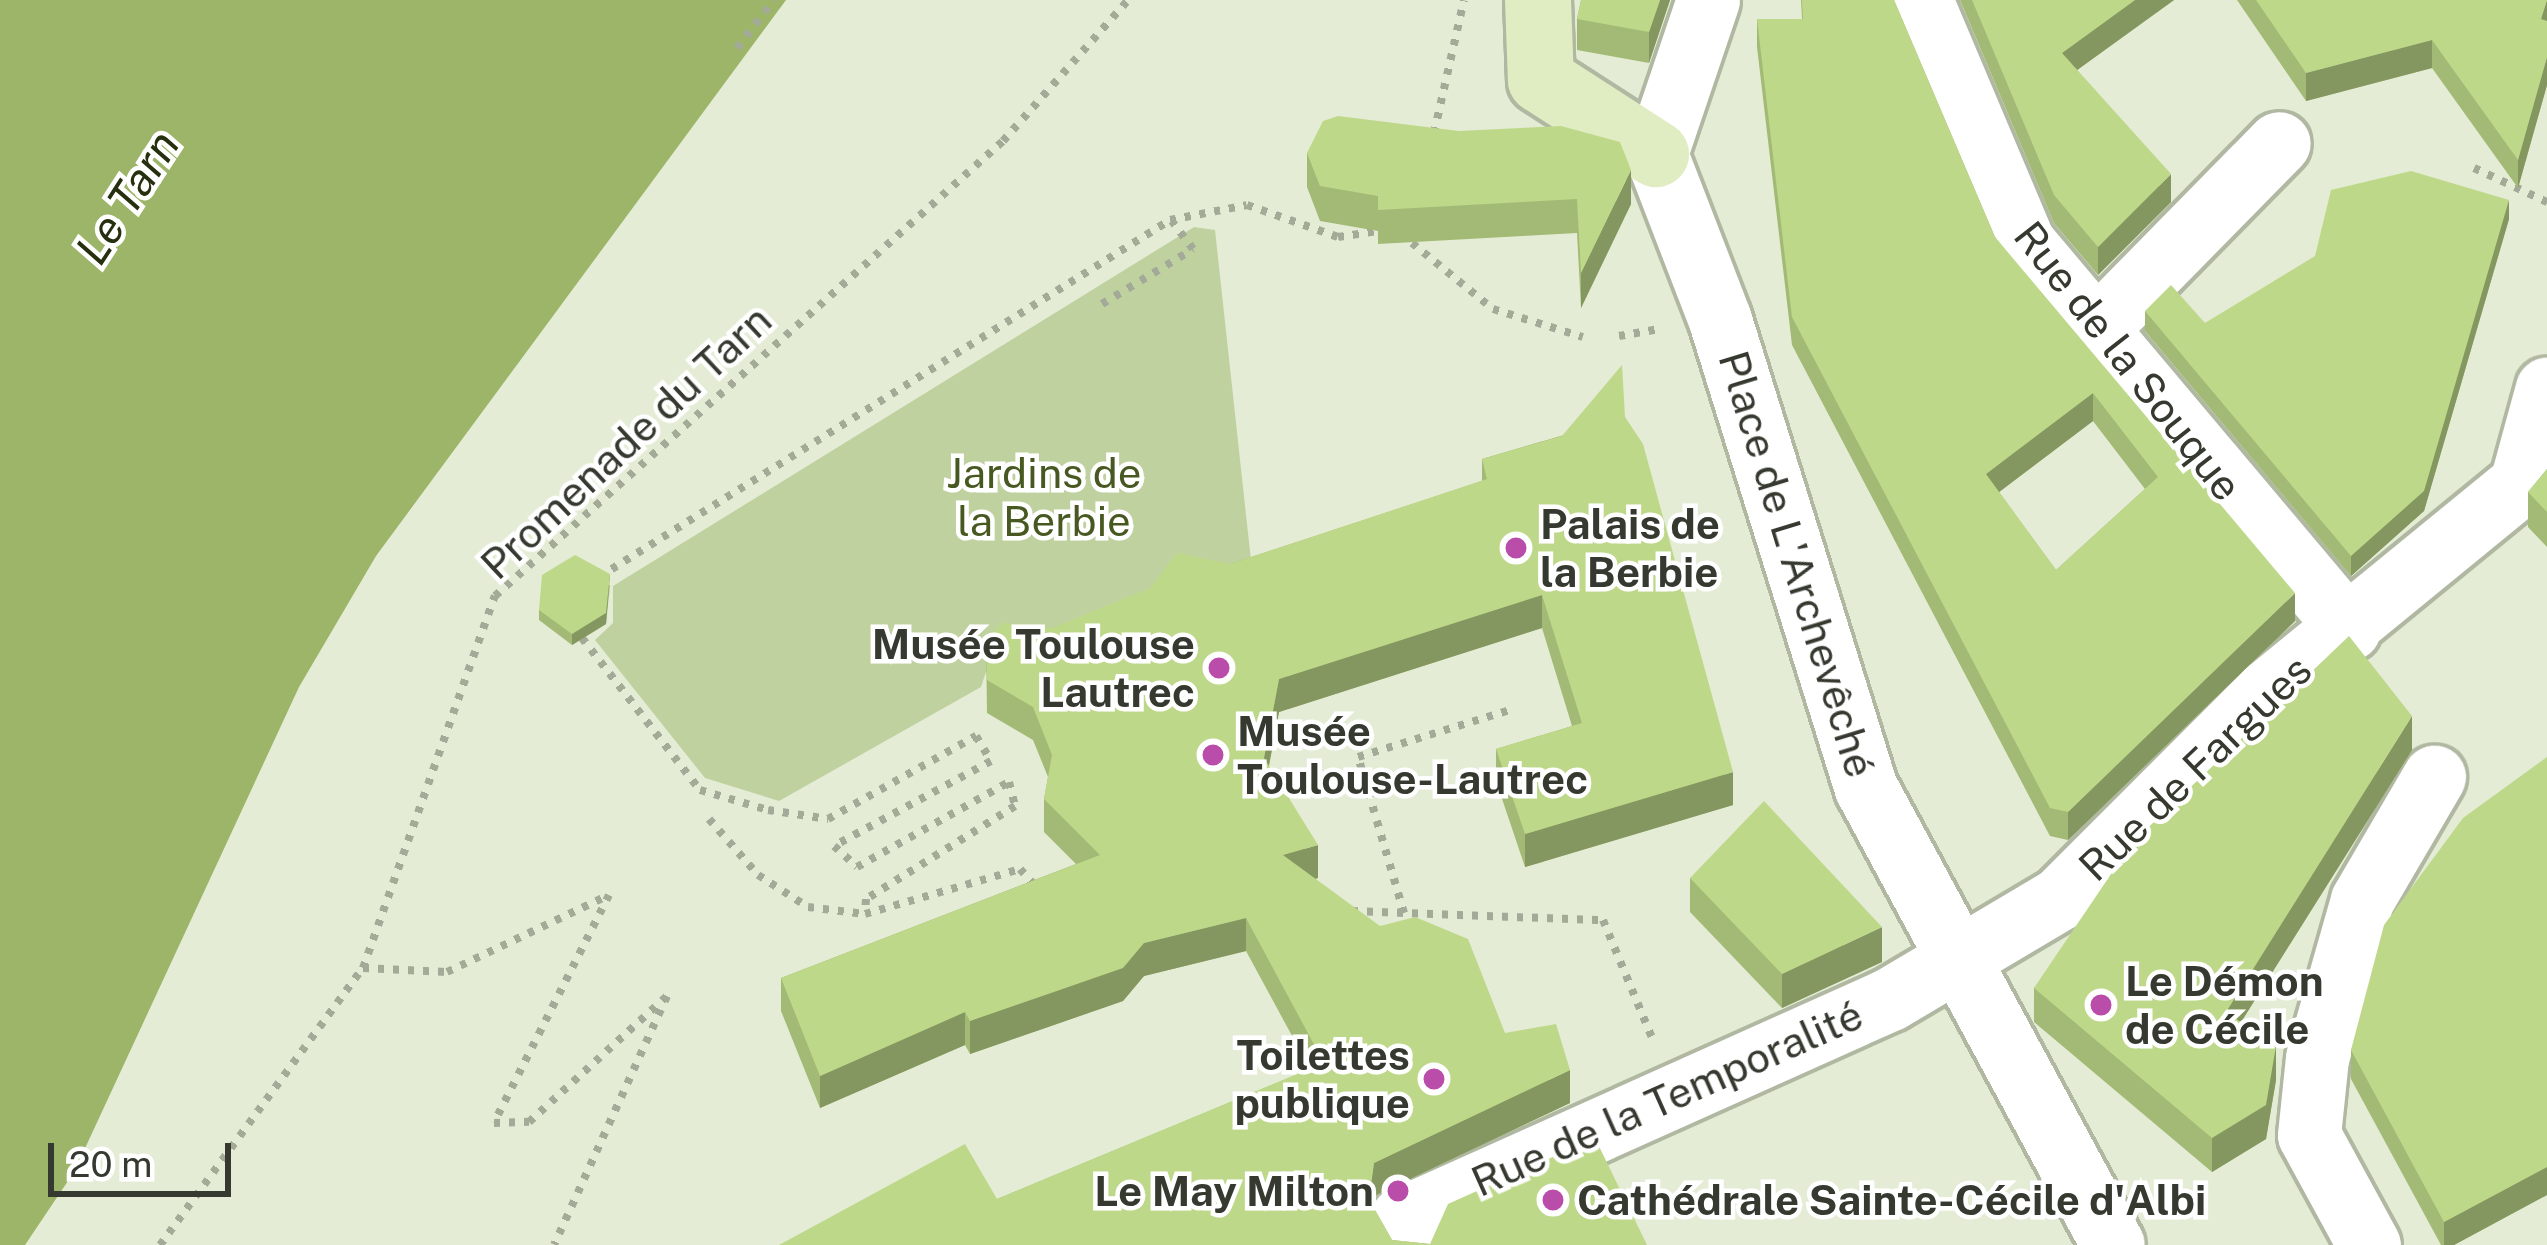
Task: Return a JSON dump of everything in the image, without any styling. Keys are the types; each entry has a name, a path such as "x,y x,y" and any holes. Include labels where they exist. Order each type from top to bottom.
{"street":[{"path":"1538,0 1541,80 1656,154 1708,0"},
{"name":"Rue de la Souque","path":"1921,0 2023,242 2348,629"},
{"path":"2095,330 2279,143"},
{"name":"Place de L'Archevêché","path":"1656,154 1867,788 2113,1245"},
{"name":"Rue de Fargues","path":"1958,964 2060,898 2267,691 2430,568 2521,483 2547,388"},
{"path":"2369,1245 2309,1135 2317,1058 2362,900 2434,777"},
{"name":"Rue de la Temporalité","path":"1414,1245 1402,1218 1958,964"}],"path":[{"path":"737,48 774,0"},
{"name":"Promenade du Tarn","path":"160,1245 363,968 495,596 1003,140 1128,0"},
{"path":"1428,132 1464,0"},
{"path":"2474,168 2547,202"},
{"path":"598,578 1170,220 1247,205 1337,237 1378,231"},
{"path":"1102,304 1193,249 1170,220"},
{"path":"1412,243 1493,309 1583,337"},
{"path":"582,638 700,790 767,809 828,818 976,736 991,761 834,846 857,867 1009,782 1015,806 866,898 865,914"},
{"path":"1404,913 1358,757 1510,710"},
{"path":"709,819 758,875 808,907 865,914 1020,869 1048,900"},
{"path":"363,968 447,972 609,895 494,1123 529,1122 667,996 554,1245"},
{"path":"1343,910 1604,920 1675,1091"}],"green space":[{"name":"Jardins de la Berbie","path":"1194,227 1215,230 1254,588 986,672 981,687 779,801 705,778 595,640 613,623 613,586"}],"water":[{"name":"Le Tarn","path":"0,0 786,0 376,556 299,687 74,1172 25,1245 0,1245"}],"building":[{"path":"1581,0 1660,0 1649,32 1577,19"},
{"path":"1802,0 1894,0 1995,237 2295,593 2068,812 2050,808 1792,317 1757,19 1803,19","holes":["2093,393 2158,477 2056,570 1986,474"]},
{"path":"1972,0 2135,0 2062,53 2171,174 2098,247 2054,195"},
{"path":"2256,0 2547,0 2541,19 2547,21 2547,57 2518,160 2432,40 2306,73"},
{"path":"1338,116 1459,131 1561,126 1620,142 1631,170 1581,273 1577,199 1378,210 1378,196 1320,186 1307,153 1323,121"},
{"path":"2411,171 2509,200 2424,491 2351,556 2145,311 2171,285 2205,323 2315,256 2331,190"},
{"path":"1622,365 1625,417 1643,444 1733,772 1525,834 1496,749 1582,723 1542,595 1279,679 1264,758 1318,845 1283,855 1380,926 1415,917 1468,939 1505,1033 1556,1024 1570,1070 1374,1163 1369,1199 1392,1240 1430,1244 1448,1204 1595,1138 1647,1245 779,1245 965,1144 997,1199 1324,1063 1246,918 1144,943 1123,968 970,1021 965,1012 820,1076 781,978 1100,855 1044,799 1052,755 1033,707 987,680 986,639 1002,623 1052,628 1150,588 1177,553 1230,564 1487,479 1482,459 1562,436"},
{"path":"2547,469 2547,512 2528,492"},
{"path":"575,555 610,574 606,613 572,634 539,610 542,575"},
{"path":"2349,636 2412,716 2226,1012 2276,1046 2266,1105 2212,1138 2034,988 2132,843"},
{"path":"2547,757 2547,1167 2444,1222 2351,1050 2384,925 2463,818"},
{"path":"1764,801 1882,927 1782,974 1690,878"}],"place":[{"name":"Palais de la Berbie","path":"1516,548"},
{"name":"Musée Toulouse Lautrec","path":"1219,668"},
{"name":"Musée Toulouse-Lautrec","path":"1213,755"},
{"name":"Le Démon de Cécile","path":"2101,1005"},
{"name":"Toilettes publique","path":"1434,1079"},
{"name":"Le May Milton","path":"1398,1191"},
{"name":"Cathédrale Sainte-Cécile d'Albi","path":"1553,1200"}]}
